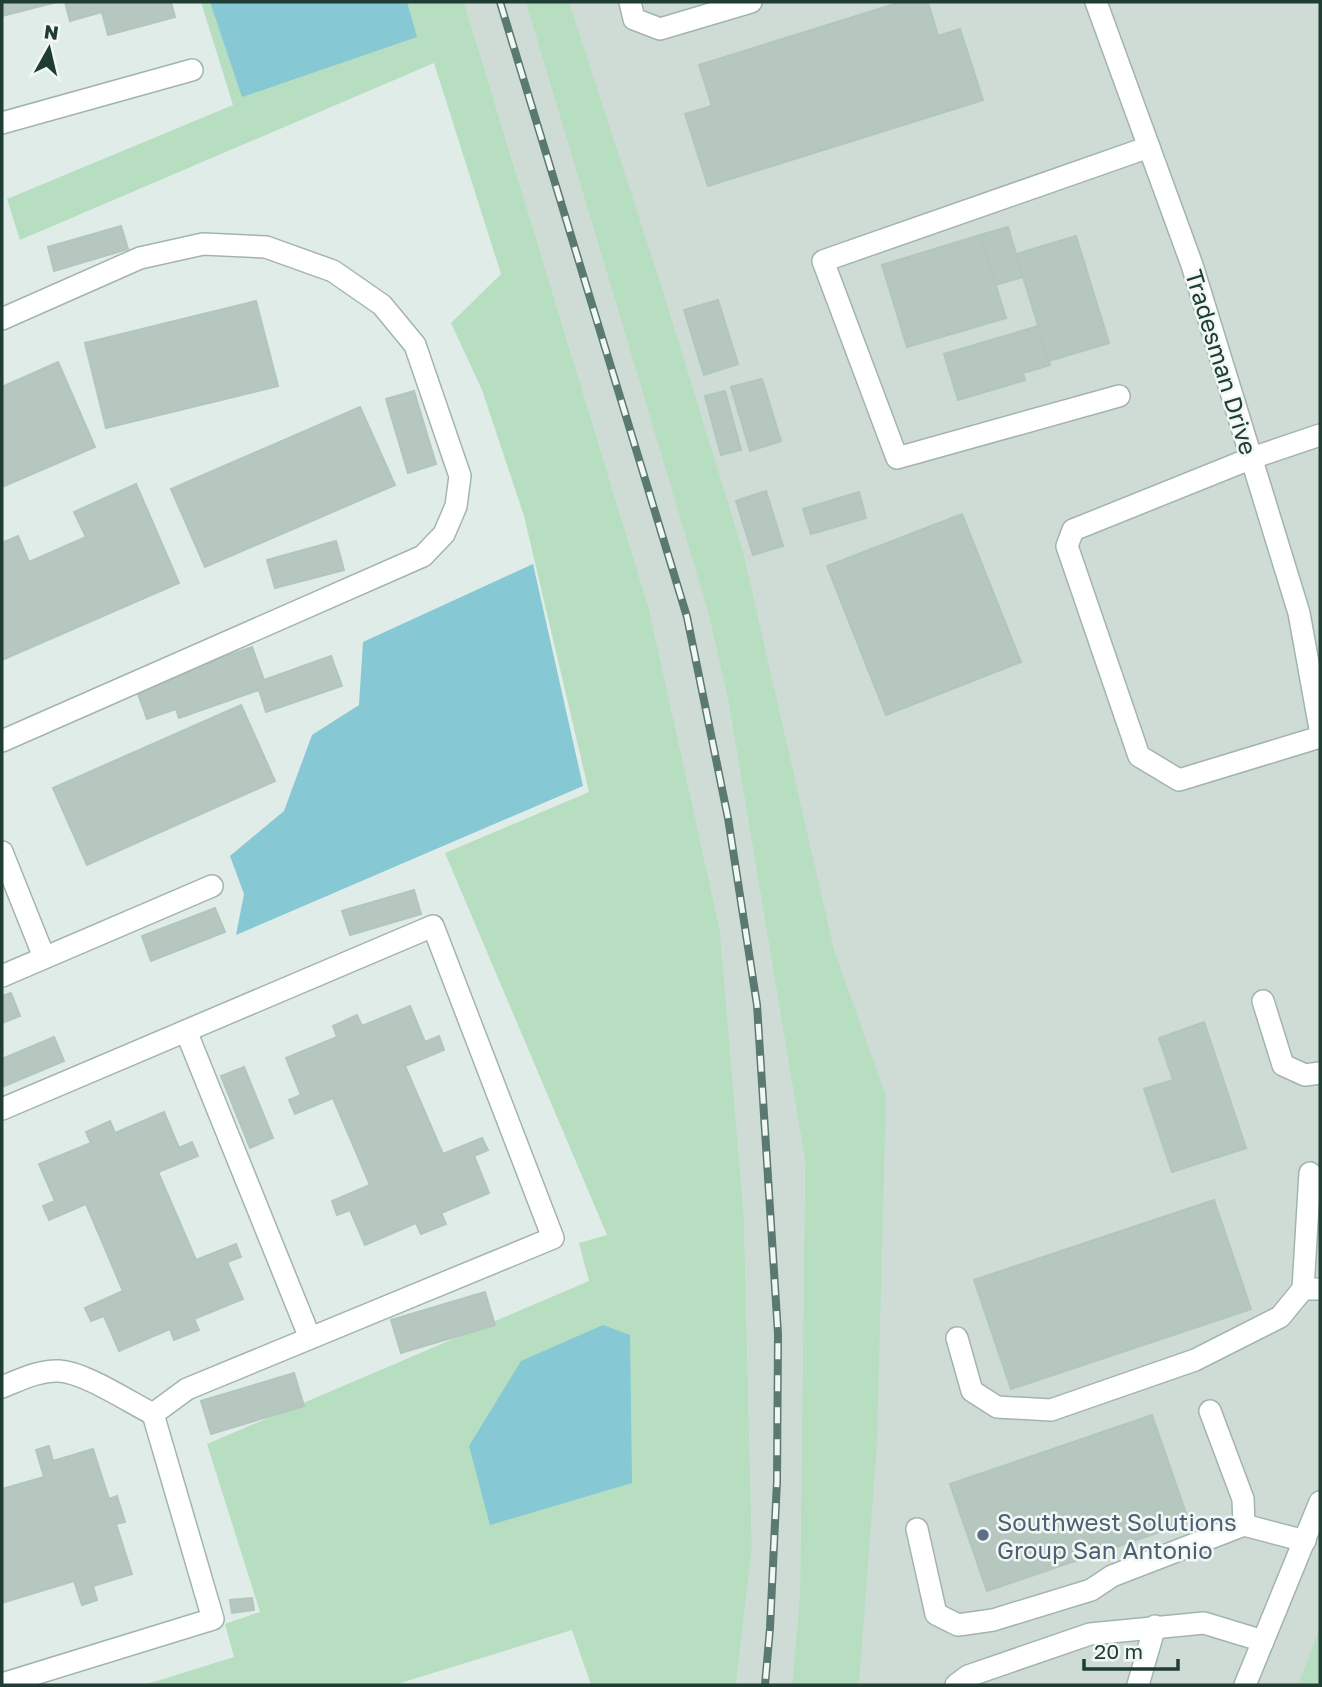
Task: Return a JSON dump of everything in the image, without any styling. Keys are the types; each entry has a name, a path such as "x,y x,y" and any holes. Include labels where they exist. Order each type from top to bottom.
{"street":[{"path":"630,2 634,19 660,29 751,2"},
{"name":"Tradesman Drive","path":"1096,2 1192,265 1252,458 1299,613 1320,729"},
{"path":"2,123 192,70"},
{"path":"1119,396 897,458 823,261 1149,148"},
{"path":"2,319 141,258 203,244 266,247 332,271 382,305 415,345 460,476 457,506 444,534 423,556 2,741"},
{"path":"1320,435 1252,458 1073,530 1067,546 1139,756 1179,780 1320,737"},
{"path":"2,852 44,957"},
{"path":"2,975 212,886"},
{"path":"2,1109 433,926 553,1238 187,1389 153,1414"},
{"path":"1263,1001 1283,1065 1305,1076 1320,1073"},
{"path":"186,1031 310,1338"},
{"path":"957,1338 972,1391 998,1407 1051,1410 1195,1360 1280,1317 1312,1289 1310,1173"},
{"path":"2,1387 35,1374 61,1371 89,1381 153,1414 214,1619 2,1684"},
{"path":"1210,1411 1243,1499 1244,1525"},
{"path":"1245,1685 1320,1502"},
{"path":"917,1529 936,1614 958,1625 993,1620 1091,1590 1112,1576 1244,1525 1305,1541"},
{"path":"956,1685 968,1676 1090,1634 1204,1623 1263,1641"},
{"path":"1138,1685 1155,1626"}],"shaded area":[{"path":"464,2 1320,2 1320,1685 831,1685 863,1103 713,632 728,700 805,1161 800,1591 792,1685 736,1685 752,1548 744,1217 720,930 649,609"}],"green space":[{"path":"201,2 464,2 649,609 720,930 744,1217 752,1548 736,1685 591,1685 572,1630 394,1685 144,1685 234,1657 225,1624 260,1612 207,1444 589,1281 579,1243 607,1235 445,853 589,792 524,516 482,390 451,323 501,274 434,63 20,240 7,199 233,105"},
{"path":"526,2 569,2 663,291 743,552 834,950 886,1096 877,1443 859,1685 792,1685 800,1591 805,1161 728,700 708,611"},
{"path":"1320,1628 1320,1685 1298,1685"}],"water":[{"path":"210,2 407,2 417,37 242,97"},
{"path":"533,564 583,786 236,935 244,894 230,856 284,811 312,735 359,705 363,642"},
{"path":"603,1325 630,1335 632,1483 490,1525 469,1446 521,1361"}],"building":[{"path":"2,2 57,2 2,16"},
{"path":"65,2 171,2 175,17 108,35 102,12 70,21"},
{"path":"901,2 928,2 938,36 960,29 983,100 708,186 685,114 712,106 699,65"},
{"path":"121,226 128,249 54,271 48,247"},
{"path":"1008,227 1023,277 995,285 980,235"},
{"path":"980,235 1006,318 907,347 882,265"},
{"path":"1076,236 1109,343 1049,361 1016,254"},
{"path":"718,300 738,364 704,375 684,310"},
{"path":"256,301 278,386 106,428 85,343"},
{"path":"1038,326 1050,365 1023,373 1025,380 958,400 944,354"},
{"path":"58,362 95,447 2,487 2,387"},
{"path":"762,379 781,441 750,451 731,387"},
{"path":"414,391 436,464 408,473 386,399"},
{"path":"725,391 741,450 721,455 705,396"},
{"path":"360,407 395,485 205,567 171,489"},
{"path":"136,484 179,583 2,660 2,543 18,536 29,562 86,537 74,512"},
{"path":"766,491 783,546 753,555 736,501"},
{"path":"859,492 866,518 811,534 803,509"},
{"path":"962,514 1021,662 886,715 827,566"},
{"path":"336,541 344,570 275,588 267,560"},
{"path":"252,647 264,680 331,656 342,686 266,712 259,690 179,718 176,709 147,719 136,688"},
{"path":"241,705 275,781 87,865 53,788"},
{"path":"414,890 421,914 350,935 342,911"},
{"path":"215,908 225,932 151,961 142,936"},
{"path":"11,993 20,1016 2,1023 2,996"},
{"path":"410,1006 425,1042 439,1036 444,1050 405,1066 443,1154 482,1138 488,1150 474,1156 489,1193 441,1213 446,1224 421,1234 416,1223 365,1245 350,1210 337,1215 332,1201 370,1185 333,1098 295,1114 289,1100 301,1095 286,1058 337,1037 333,1026 357,1015 362,1026"},
{"path":"1204,1022 1246,1148 1172,1172 1144,1089 1173,1080 1159,1038"},
{"path":"54,1037 64,1061 2,1087 2,1059"},
{"path":"244,1067 273,1138 250,1148 221,1076"},
{"path":"164,1112 179,1148 192,1142 198,1156 158,1172 196,1260 236,1244 241,1257 227,1262 243,1299 194,1319 199,1330 174,1340 170,1329 119,1351 104,1316 91,1321 85,1308 123,1291 86,1204 49,1220 43,1206 55,1201 39,1164 91,1143 86,1132 110,1121 115,1133"},
{"path":"1214,1200 1251,1309 1011,1389 974,1280"},
{"path":"485,1292 495,1325 401,1353 391,1320"},
{"path":"294,1373 304,1406 211,1434 201,1401"},
{"path":"1152,1415 1189,1522 987,1591 950,1484"},
{"path":"49,1446 53,1461 93,1449 109,1499 117,1496 125,1522 116,1524 132,1574 93,1586 97,1600 82,1605 74,1581 2,1603 2,1489 44,1477 36,1450"},
{"path":"252,1598 254,1610 232,1613 230,1600"}],"railway":[{"path":"500,2 687,617 728,818 757,1005 778,1334 777,1481 765,1685"}],"place":[{"name":"Southwest Solutions Group San Antonio","path":"983,1535"}]}
